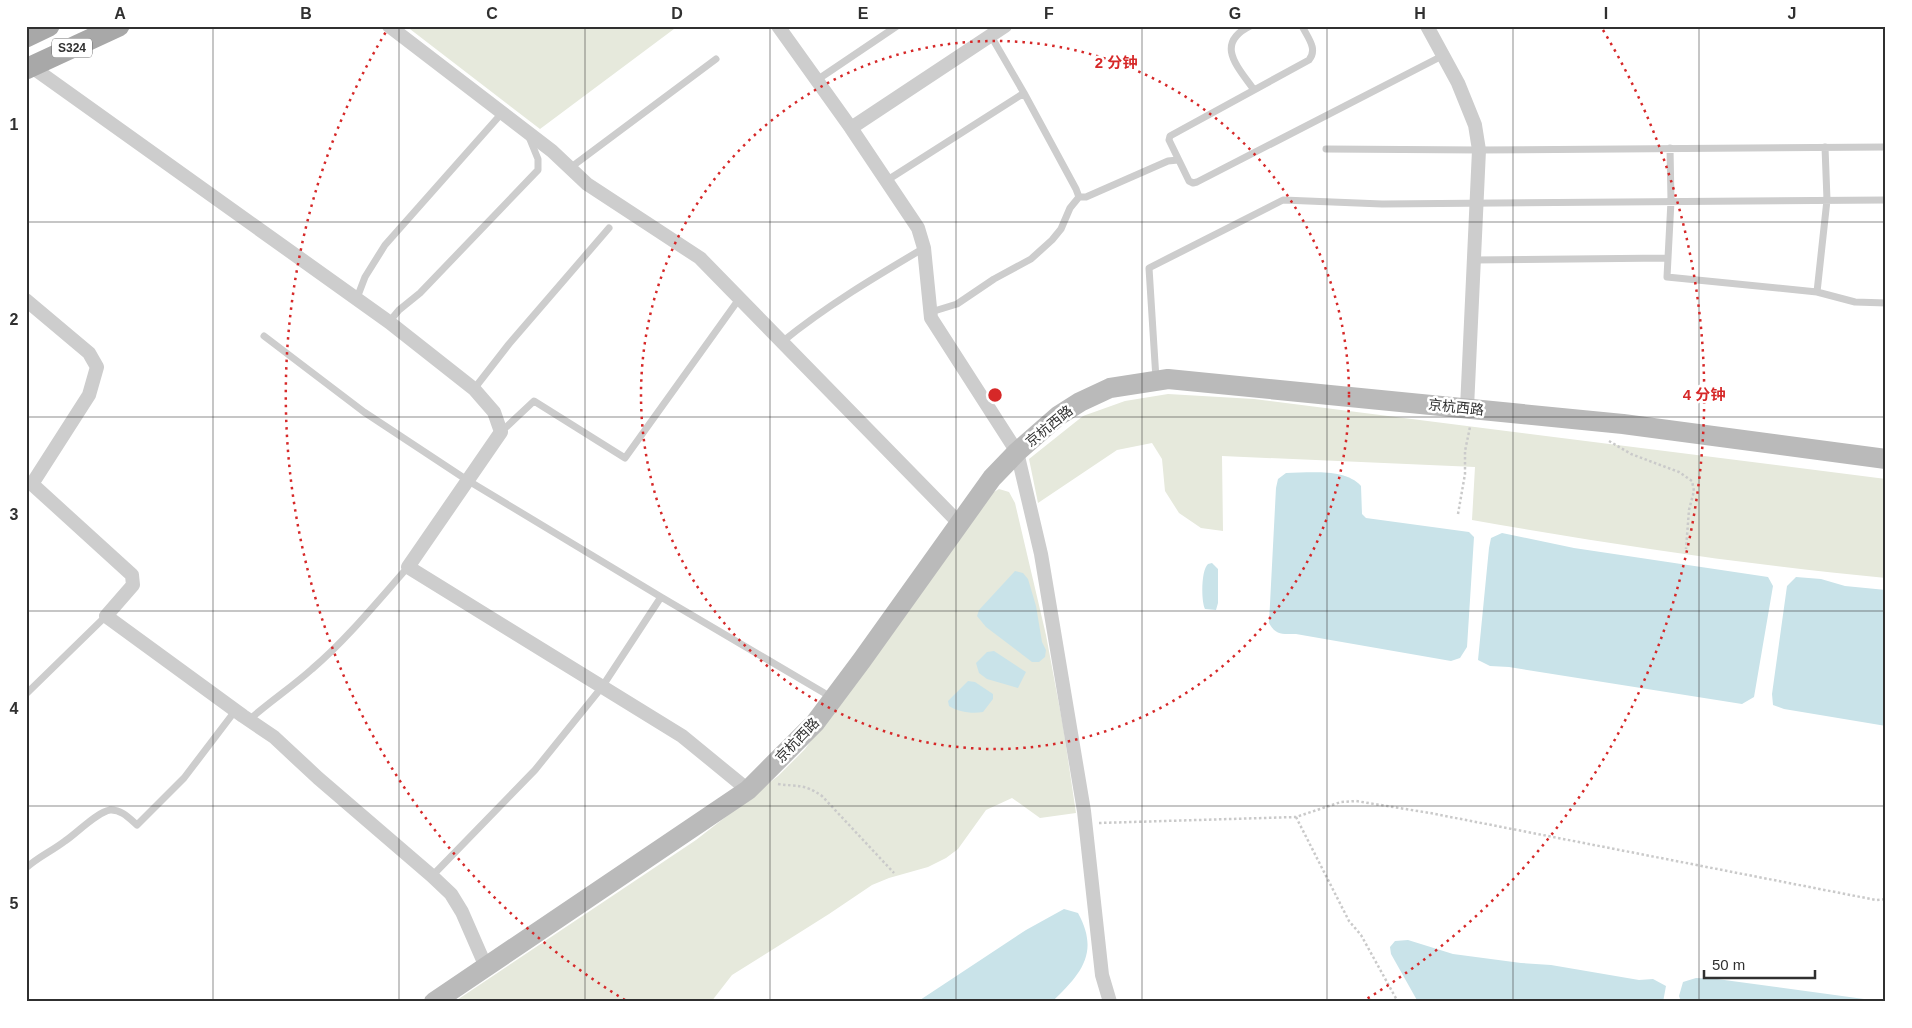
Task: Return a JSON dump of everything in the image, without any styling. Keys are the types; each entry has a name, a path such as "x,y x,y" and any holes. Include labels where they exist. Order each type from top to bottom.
{"main road":[{"name":"S324","path":"26,37 50,26"},
{"name":"S324","path":"29,68 119,26"},
{"name":"京杭西路","path":"434,1002 752,786 814,724 992,478 1017,452 1058,416 1080,402 1110,388 1177,380 1623,424 1886,459"}],"street":[{"path":"389,26 552,151 587,184 700,258 959,523"},
{"path":"778,26 851,128 918,228 924,248 931,318 1017,452 1041,554 1085,823 1102,975 1110,1002"},
{"path":"851,128 1005,26"},
{"path":"1427,26 1458,83 1475,125 1479,150 1474,260 1472,409"},
{"path":"29,68 357,298 474,389 494,412 501,432 408,567 682,736 752,786"},
{"path":"26,300 89,353 97,367 89,395 32,484 132,575 133,585 106,616 235,711 274,737 318,778 432,876 451,894 462,912 486,967"}],"lane":[{"path":"817,80 897,26"},
{"path":"1250,26 1237,32 1230,46 1237,66 1254,90"},
{"path":"1302,26 1314,49 1313,55 1309,60 1170,136 1169,140 1189,181 1193,183 1198,182 1444,56"},
{"path":"990,36 1024,94 1079,197"},
{"path":"570,168 716,59"},
{"path":"886,181 1024,94"},
{"path":"357,298 365,278 386,245 502,113"},
{"path":"389,322 399,310 426,287 538,170 538,159 528,132"},
{"path":"1817,292 1827,200 1825,147"},
{"path":"1326,149 1479,150 1886,147"},
{"path":"1670,148 1671,201 1667,277 1817,292 1854,302 1886,303"},
{"path":"1079,197 1086,197 1168,161 1178,160"},
{"path":"930,312 956,304 994,279 1031,259 1061,229 1070,208 1079,197"},
{"path":"1156,381 1149,268 1283,200 1382,204 1886,200"},
{"path":"474,389 509,344 609,228"},
{"path":"782,342 798,329 874,278 924,248"},
{"path":"1474,260 1668,258"},
{"path":"501,432 534,401 625,458 739,299"},
{"path":"264,336 364,412 467,480 833,698"},
{"path":"249,720 269,702 313,669 359,622 408,567"},
{"path":"432,876 535,770 602,687 661,597"},
{"path":"26,694 106,616"},
{"path":"26,868 38,857 65,842 95,818 110,810 119,811 137,825 184,778 235,711"}],"path":[{"path":"1458,514 1465,474 1465,450 1472,409"},
{"path":"1605,439 1631,454 1678,472 1692,481 1694,491 1689,510 1686,549"},
{"path":"752,786 800,785 812,789 822,796 894,873"},
{"path":"1085,823 1296,817 1341,802 1356,801 1430,813 1876,900 1886,899"},
{"path":"1296,817 1349,921 1361,935 1398,1002"}],"shaded area":[{"path":"406,26 678,26 540,129"},
{"path":"1168,394 1254,399 1886,479 1886,578 1678,553 1472,520 1475,467 1222,456 1223,531 1201,528 1179,513 1165,491 1162,459 1152,443 1117,450 1038,503 1029,459 1083,416 1125,401"},
{"path":"999,489 1009,492 1015,503 1046,635 1063,726 1076,813 1040,818 1012,798 986,810 958,849 946,858 928,867 872,885 732,975 711,1002 454,1002 696,840 778,776 805,749 987,496"}],"water":[{"path":"1316,472 1336,474 1354,480 1361,486 1362,514 1366,518 1469,532 1474,537 1467,647 1460,658 1451,661 1296,634 1280,633 1274,630 1269,623 1276,488 1278,479 1286,473"},
{"path":"1502,533 1574,548 1768,577 1773,586 1754,697 1742,704 1509,667 1490,666 1478,660 1489,548 1491,538"},
{"path":"1212,563 1218,569 1218,603 1216,610 1205,609 1203,599 1204,572 1208,564"},
{"path":"1015,571 1023,573 1028,579 1036,606 1042,642 1046,650 1045,657 1039,662 1032,662 986,627 977,616 979,610"},
{"path":"1796,577 1821,579 1845,586 1886,590 1886,726 1784,709 1773,705 1772,694 1787,586"},
{"path":"994,651 1026,672 1018,688 987,679 979,673 976,663 987,652"},
{"path":"968,681 975,682 993,694 993,699 983,712 965,712 949,706 948,701"},
{"path":"1064,909 1078,913 1084,927 1087,951 1079,972 1052,1002 917,1002 1026,930"},
{"path":"1408,940 1453,954 1551,965 1639,980 1653,979 1666,986 1663,1002 1418,1002 1391,954 1390,947 1395,941"},
{"path":"1696,978 1717,979 1886,1002 1681,1002 1679,996 1683,982"}]}
